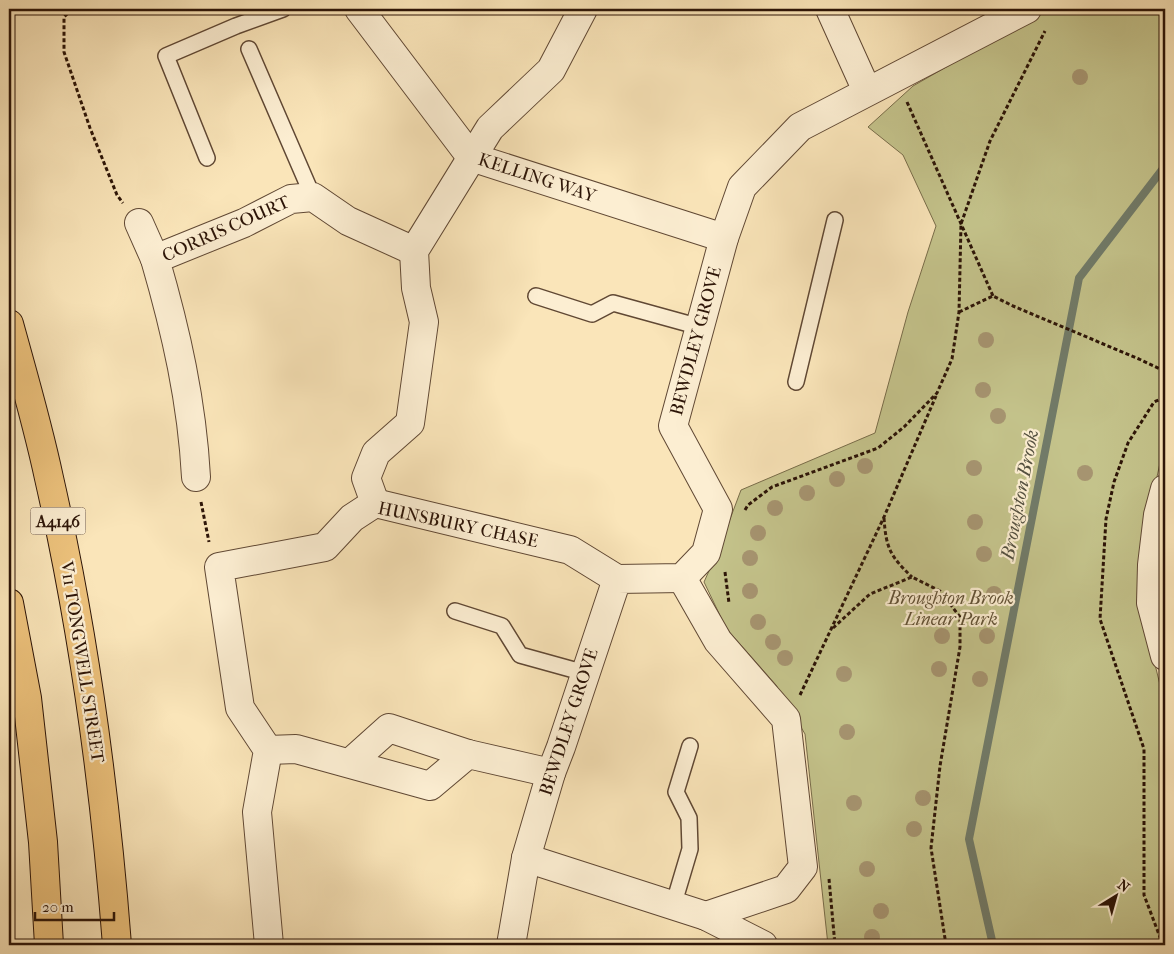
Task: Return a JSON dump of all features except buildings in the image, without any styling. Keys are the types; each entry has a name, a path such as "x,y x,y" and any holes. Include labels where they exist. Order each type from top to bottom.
{"highway":[{"name":"V11 TONGWELL STREET","path":"9,324 49,477 74,601 94,720 110,854 117,945"},
{"path":"9,603 29,717 43,842 49,945"}],"street":[{"name":"KELLING WAY","path":"359,9 471,157 724,238"},
{"path":"375,503 366,478 376,453 410,423 424,322 416,288 414,251 490,128 552,70 583,9"},
{"path":"830,9 867,91"},
{"name":"BEWDLEY GROVE","path":"682,578 706,553 718,509 673,426 724,238 742,187 800,127 867,91 1037,18"},
{"name":"CORRIS COURT","path":"196,477 193,430 182,362 172,317 155,259 244,223 291,199 313,197 348,220 414,251"},
{"path":"139,223 155,259"},
{"path":"1165,489 1158,515 1152,565 1151,603 1165,656"},
{"name":"HUNSBURY CHASE","path":"215,558 325,547 352,518 375,503 570,550 616,579"},
{"path":"215,558 240,708 268,750 257,812 269,945"},
{"path":"616,579 682,578 718,641 786,719 803,867 786,889 706,916"},
{"name":"BEWDLEY GROVE","path":"511,945 526,858 616,579"},
{"path":"350,763 389,728 468,754 552,773"},
{"path":"268,750 296,750 430,786 468,754"},
{"path":"526,858 706,916 763,945"}],"lane":[{"path":"207,158 166,56 236,26 283,9"},
{"path":"249,49 313,197"},
{"path":"796,382 834,220"},
{"path":"536,296 592,314 613,303 700,327"},
{"path":"455,611 502,626 520,654 585,673"},
{"path":"673,906 690,849 689,818 676,792 690,746"}],"path":[{"path":"72,9 64,17 64,52 90,128 117,195 139,223"},
{"path":"798,700 884,517 952,359 959,312 962,224 990,141 1037,18"},
{"path":"896,78 993,296 1160,369 1165,380"},
{"path":"959,312 993,296"},
{"path":"744,512 748,505 772,487 878,448 904,428 937,393"},
{"path":"1163,945 1144,895 1144,749 1100,619 1106,519 1114,482 1128,443 1154,402 1165,397"},
{"path":"196,477 215,558"},
{"path":"884,517 885,538 895,561 912,577 940,591 960,617 960,646 940,766 931,848 946,945"},
{"path":"725,567 725,582 730,610"},
{"path":"833,628 870,594 912,577"},
{"path":"9,834 13,871 9,918"},
{"path":"828,877 835,945"}],"green space":[{"name":"Broughton Brook Linear Park","path":"1035,9 1165,9 1165,451 1160,463 1141,550 1141,608 1165,705 1165,945 828,945 805,734 776,685 726,628 704,582 741,490 875,433 908,312 936,226 903,155 868,127 913,86 1030,19"}],"waterway":[{"name":"Broughton Brook","path":"993,945 969,839 1079,278 1165,166"}]}
